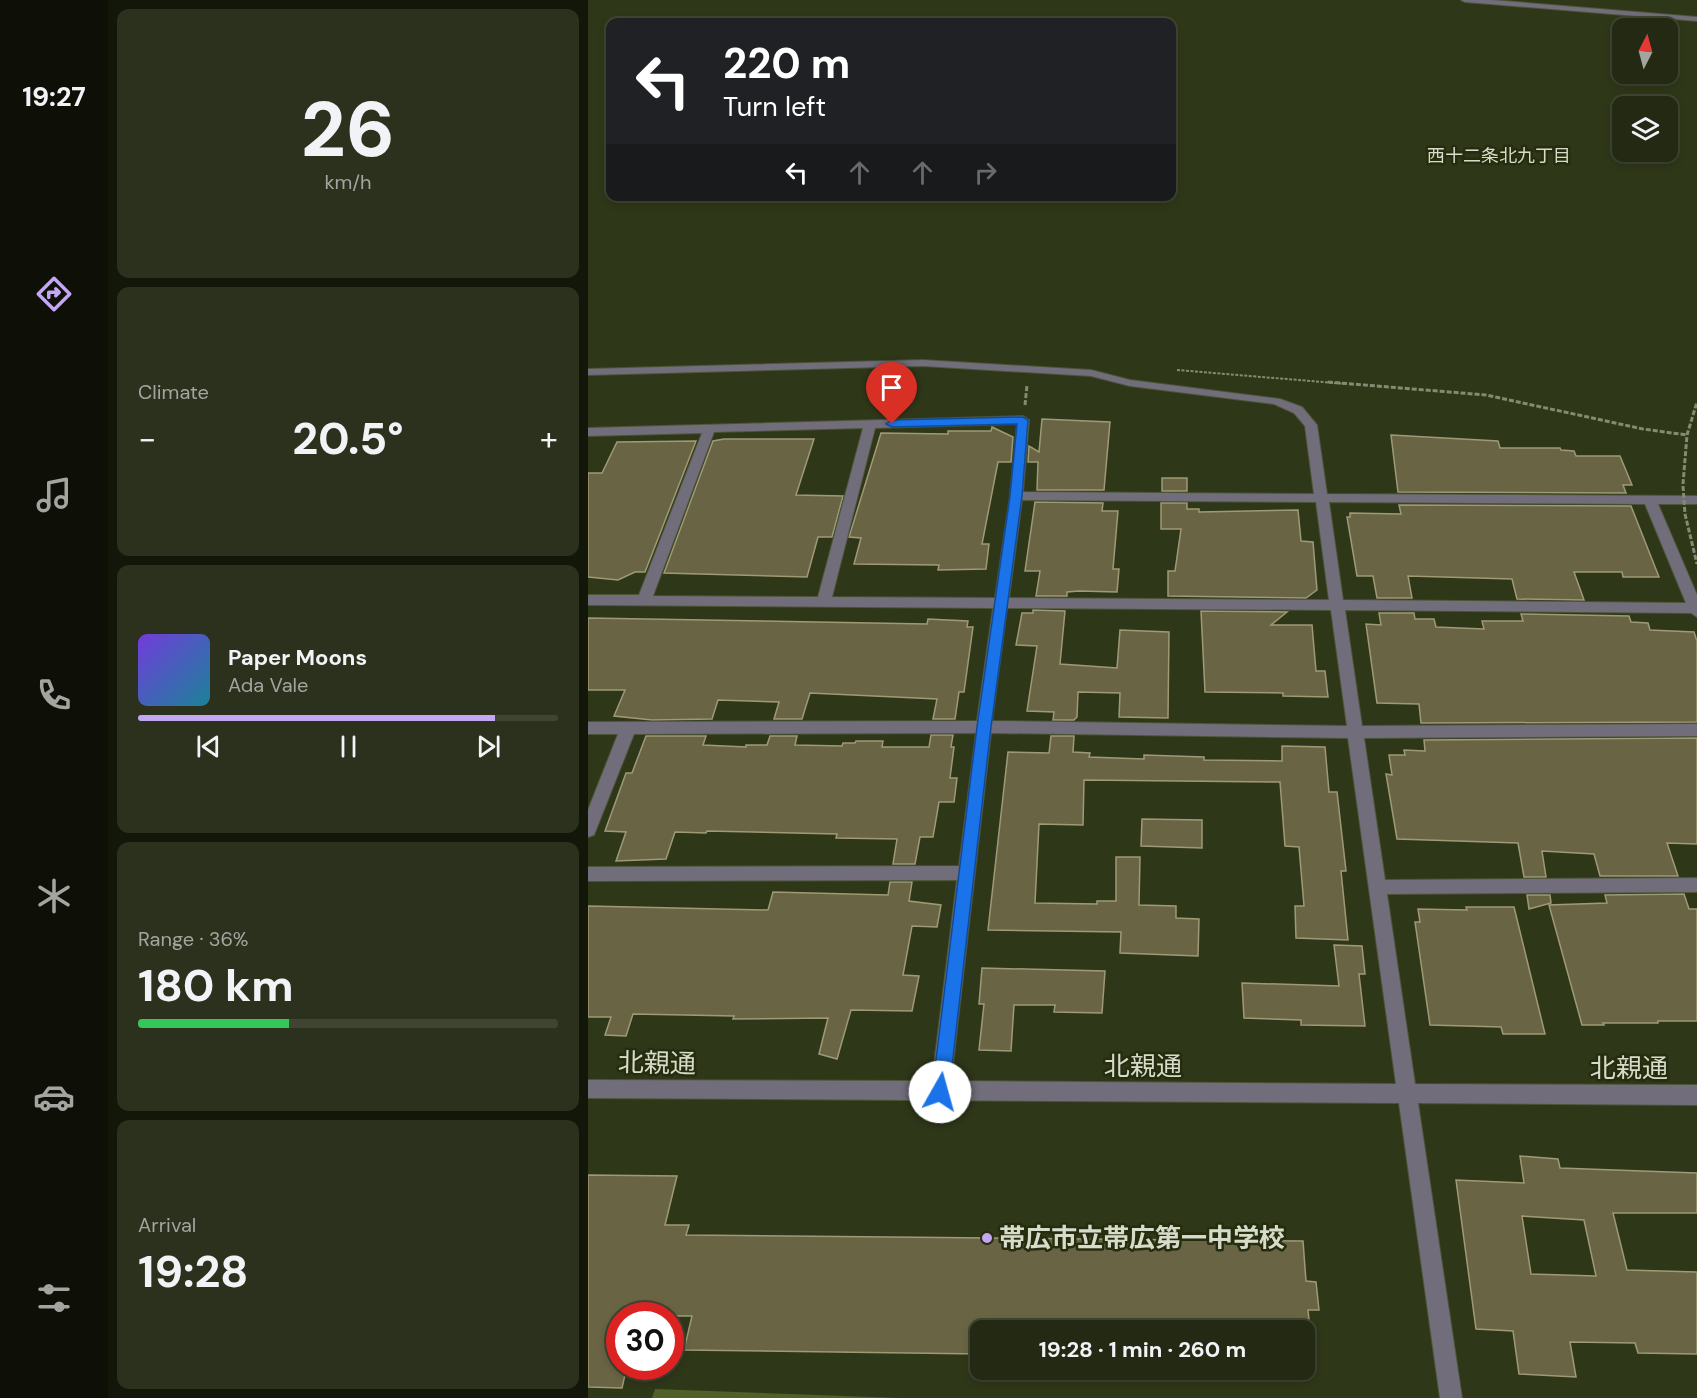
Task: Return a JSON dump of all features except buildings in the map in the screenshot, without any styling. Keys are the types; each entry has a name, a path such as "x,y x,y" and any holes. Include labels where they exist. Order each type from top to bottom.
{"street":[{"path":"1465,0 1697,19"},
{"path":"588,372 922,363 1091,373 1131,383 1276,400 1298,410 1311,425 1451,1398"},
{"path":"588,432 1023,420 1016,496 984,727 940,1092"},
{"path":"824,601 870,424"},
{"path":"645,601 710,428"},
{"path":"1016,496 1697,500"},
{"path":"588,600 1696,609 1650,500"},
{"path":"588,728 984,727 1354,732 1697,730"},
{"path":"588,830 628,729"},
{"path":"588,874 966,873"},
{"path":"1376,887 1697,885"},
{"name":"北親通","path":"588,1089 1697,1095"}],"path":[{"path":"1023,420 1029,369"},
{"path":"1176,370 1486,395 1643,429 1687,435"},
{"path":"1697,402 1687,435 1683,486 1685,514 1697,564"}],"green space":[{"path":"655,1389 900,1398 652,1398"}],"place":[{"name":"帯広市立帯広第一中学校","path":"987,1238"}],"district":[{"name":"西十二条北九丁目","path":"1499,156"}],"route":[{"path":"892,424 1023,420 1016,496 984,727 940,1092"}]}
